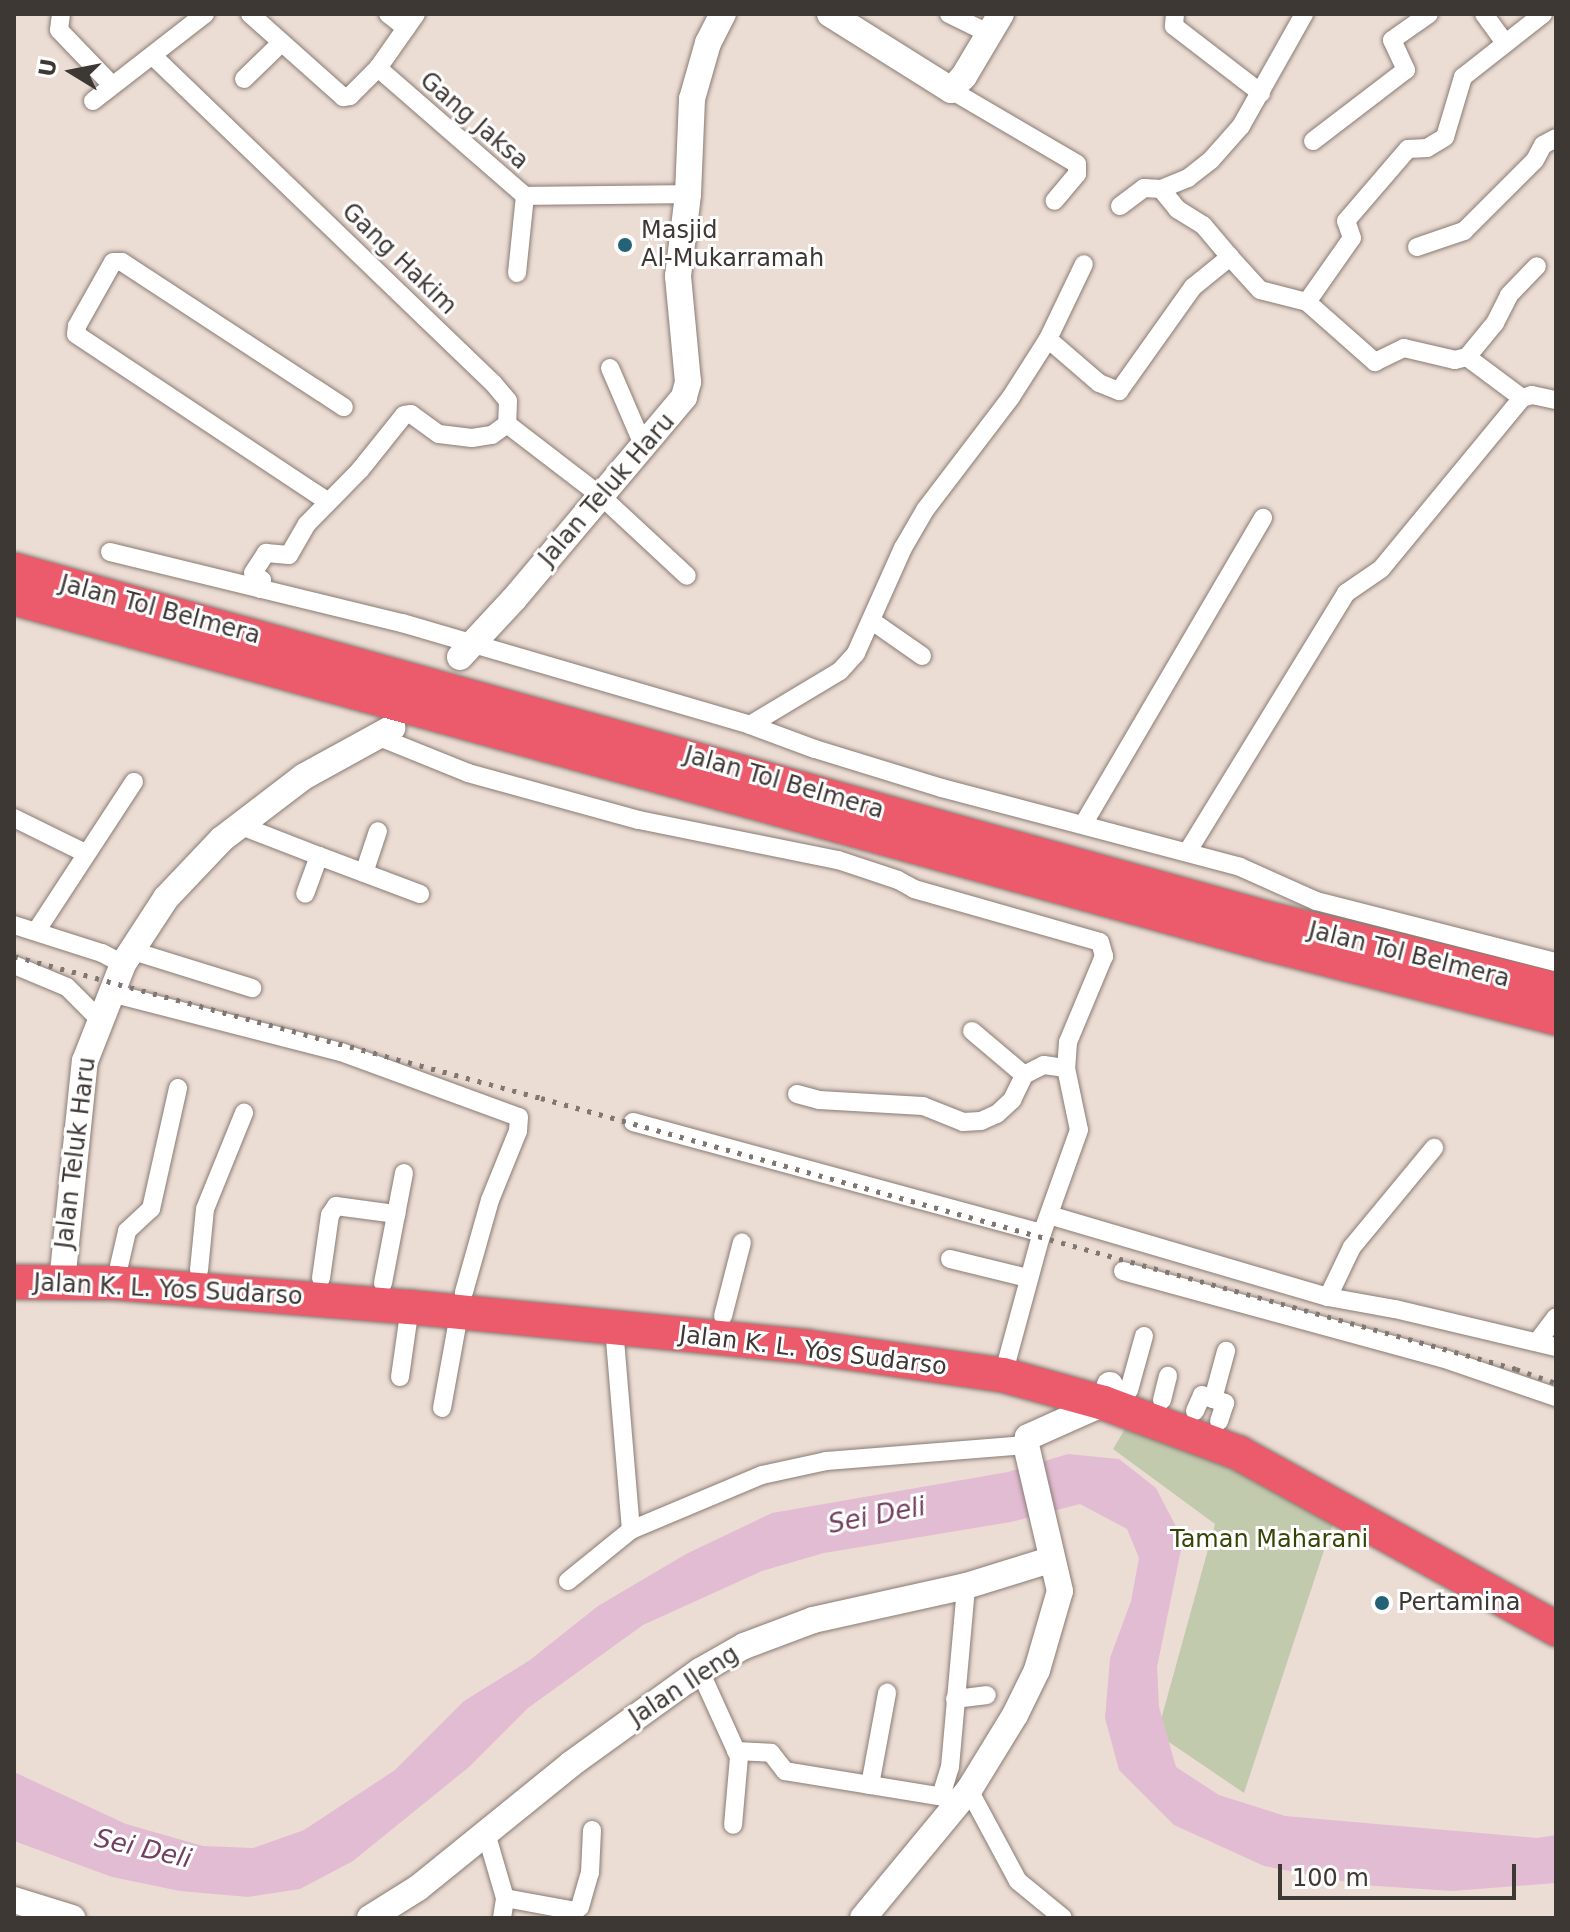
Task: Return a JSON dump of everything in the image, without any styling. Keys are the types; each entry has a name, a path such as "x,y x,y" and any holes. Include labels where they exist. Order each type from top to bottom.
{"highway":[{"name":"Jalan Tol Belmera","path":"14,570 1266,918 1556,990"},
{"name":"Jalan Tol Belmera","path":"14,598 1268,944 1556,1018"},
{"name":"Jalan K. L. Yos Sudarso","path":"14,1263 143,1285 410,1307 461,1303 723,1316 851,1330 1005,1365 1115,1393 1239,1453 1556,1629"},
{"name":"Jalan K. L. Yos Sudarso","path":"14,1282 62,1272 119,1266 383,1283 461,1303 614,1328 1005,1365"},
{"name":"Jalan K. L. Yos Sudarso","path":"1115,1393 1165,1388 1273,1444 1556,1603"}],"street":[{"path":"61,14 59,30 112,85"},
{"path":"93,101 205,14"},
{"path":"250,14 343,97 350,96 378,68 411,21 388,14"},
{"name":"Jalan Teluk Haru","path":"466,650 678,408 688,382 678,276 688,194 695,83 723,14"},
{"path":"949,14 995,24 951,90"},
{"path":"1175,14 1174,26 1261,93"},
{"path":"1120,206 1144,188 1161,189 1188,178 1211,160 1241,126 1304,14"},
{"path":"1313,141 1406,70 1392,40 1429,14"},
{"path":"1484,14 1505,43"},
{"path":"1307,302 1353,237 1346,221 1408,149 1427,148 1445,137 1463,77 1543,14"},
{"path":"833,15 951,90 1077,164 1077,174 1054,201"},
{"path":"244,79 281,43"},
{"name":"Gang Hakim","path":"153,56 493,383 508,401 507,424"},
{"name":"Gang Jaksa","path":"378,68 525,196 688,194"},
{"path":"1417,247 1464,231 1535,160 1543,145 1556,138"},
{"path":"1161,189 1177,209 1203,225 1260,290 1307,302 1375,362 1404,348 1455,360 1467,357 1495,323 1509,295 1537,266"},
{"path":"517,273 525,196"},
{"path":"1048,339 1099,383 1119,391 1193,287 1230,257"},
{"path":"327,501 76,334 77,326 113,262 122,262 344,407"},
{"path":"750,725 840,671 856,653 903,548 925,510 1011,397 1048,339 1084,264"},
{"path":"1467,357 1522,398"},
{"path":"610,368 644,447"},
{"path":"1188,851 1346,593 1381,569 1522,398 1532,395 1556,400"},
{"path":"260,589 262,580 253,573 266,553 289,555 327,501 360,470 404,415 411,414 439,434 472,438 492,435 507,424 601,496 687,576"},
{"path":"1084,823 1263,518"},
{"path":"110,552 260,589 466,650 750,725 815,749 942,788 1084,823 1240,867 1316,901 1556,962"},
{"path":"872,621 922,656"},
{"path":"385,733 468,773 639,820 838,860 898,880 914,889 1100,942 1104,956 1068,1042 1066,1068 1079,1130 1028,1278 1005,1365"},
{"name":"Jalan Teluk Haru","path":"62,1272 85,1061 99,1019 128,958 166,898 239,825 303,777 385,733"},
{"path":"37,930 134,782"},
{"path":"14,818 85,853"},
{"path":"239,825 420,894"},
{"path":"364,873 378,831"},
{"path":"305,894 319,856"},
{"path":"14,925 128,958 252,988"},
{"path":"14,965 67,987 99,1019"},
{"path":"111,993 341,1052 519,1117 518,1131 490,1200 461,1303 442,1408"},
{"path":"972,1031 1024,1075"},
{"path":"797,1094 819,1100 923,1106 963,1122 997,1114 1012,1100 1024,1075 1044,1065 1066,1068"},
{"path":"119,1266 127,1231 146,1218 151,1209 178,1088"},
{"path":"199,1270 205,1209 244,1113"},
{"path":"633,1122 1328,1297 1547,1344 1556,1317"},
{"path":"1328,1297 1352,1247 1434,1148"},
{"path":"383,1283 404,1173"},
{"path":"321,1278 330,1215 336,1206 340,1203 396,1214"},
{"path":"723,1316 742,1242"},
{"path":"950,1259 1028,1278"},
{"path":"1123,1271 1453,1361 1556,1397"},
{"path":"400,1377 410,1307"},
{"path":"614,1328 631,1530"},
{"path":"873,1915 1015,1715 1037,1670 1060,1591 1043,1528 1028,1453 1028,1437 1115,1393 1144,1336"},
{"path":"1209,1410 1226,1351"},
{"path":"568,1581 631,1530 762,1475 826,1461 1028,1453"},
{"name":"Jalan Ileng","path":"370,1918 418,1888 571,1764 700,1671 744,1646 813,1620 966,1586 1050,1560"},
{"path":"966,1586 950,1767 957,1795 1018,1881 1063,1918"},
{"path":"700,1671 739,1757 733,1825"},
{"path":"870,1785 887,1693"},
{"path":"955,1699 987,1695"},
{"path":"736,1751 771,1753 782,1770 870,1785 957,1795"},
{"path":"505,1898 577,1910 590,1873 592,1830"},
{"path":"486,1833 505,1898 502,1918"},
{"path":"14,1900 72,1918"}],"green space":[{"name":"Taman Maharani","path":"1132,1417 1340,1502 1244,1793 1157,1734 1215,1524 1113,1449"}],"water":[{"name":"Sei Deli","path":"1068,1454 1119,1459 1156,1488 1183,1540 1157,1667 1159,1707 1176,1767 1219,1795 1285,1816 1537,1838 1556,1835 1556,1883 1452,1891 1362,1885 1264,1866 1174,1825 1119,1770 1105,1718 1110,1658 1131,1601 1139,1558 1127,1529 1080,1504 1011,1522 824,1553 762,1571 643,1625 528,1708 469,1767 353,1861 300,1889 248,1897 180,1891 112,1877 14,1841 14,1772 126,1824 203,1846 253,1848 304,1830 395,1770 464,1701 530,1660 598,1606 686,1554 772,1513 1008,1472"}],"railway":[{"path":"14,956 541,1098 1516,1369 1556,1383"}],"place":[{"name":"Masjid Al-Mukarramah","path":"625,245"},
{"name":"Pertamina","path":"1382,1603"}]}
